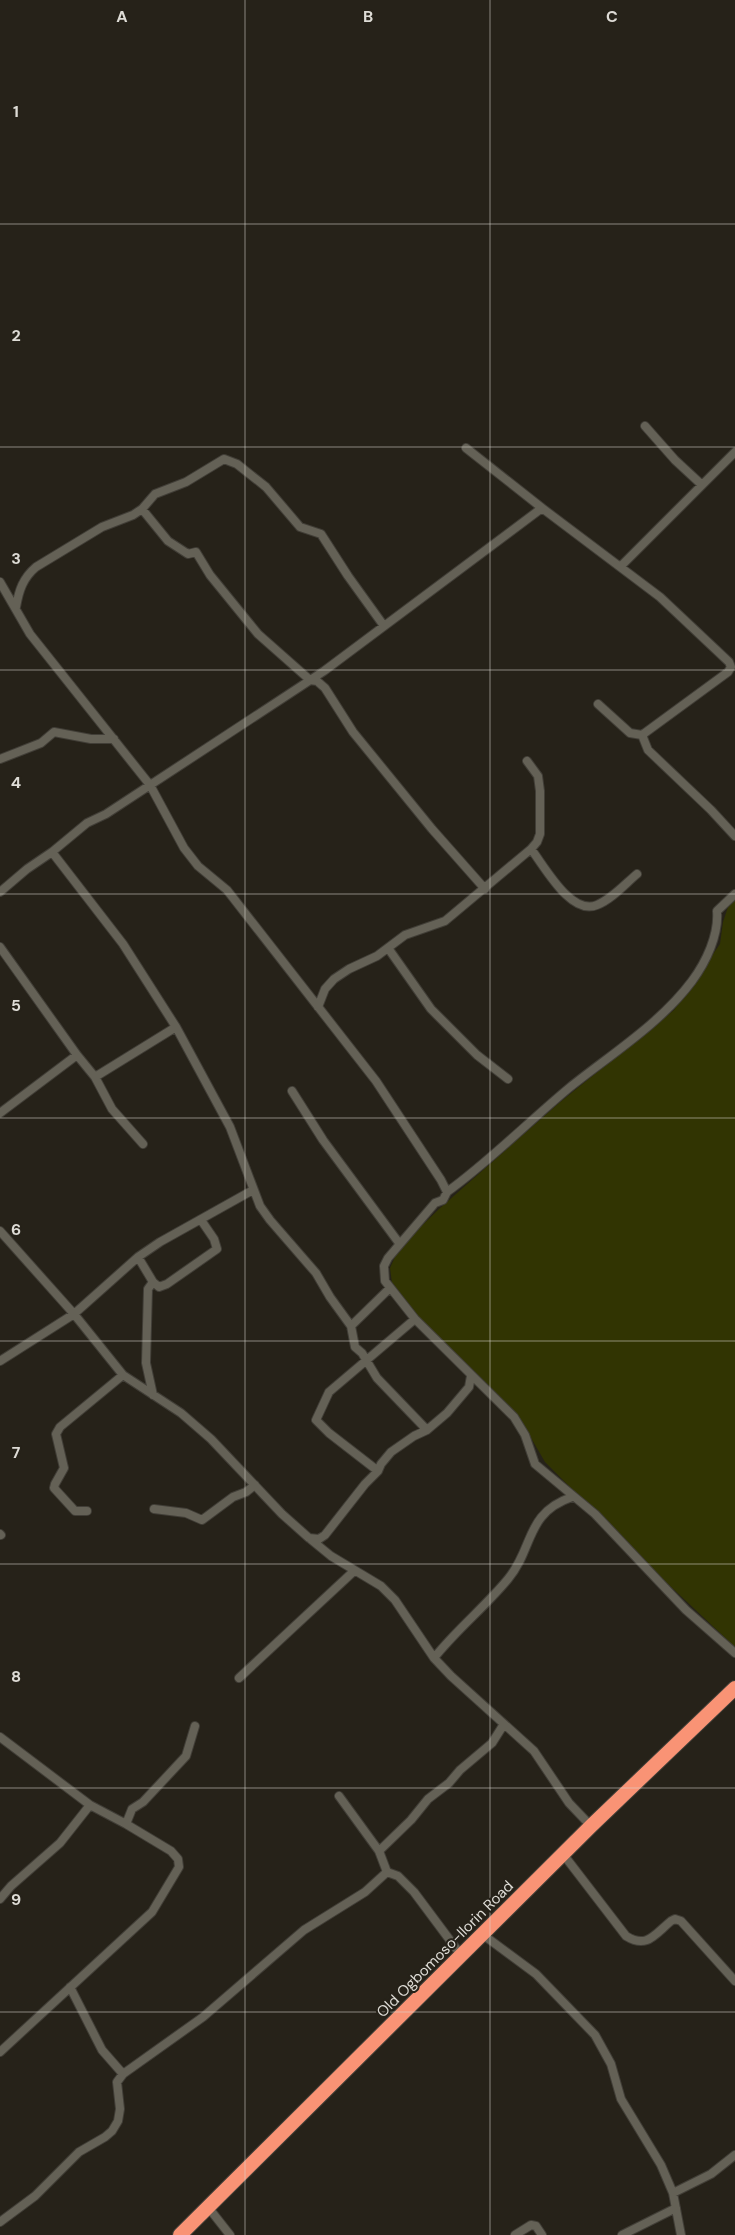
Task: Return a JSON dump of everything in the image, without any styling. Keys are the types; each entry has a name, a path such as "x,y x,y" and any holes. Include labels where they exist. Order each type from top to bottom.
{"highway":[{"name":"Old Ogbomoso-Ilorin Road","path":"180,2235 562,1854 735,1688"}],"street":[{"path":"645,426 675,460 702,485"},
{"path":"466,448 542,508 660,596 729,662 731,667 728,672 642,735 630,733 598,704"},
{"path":"620,567 735,452"},
{"path":"16,607 20,589 26,575 36,567 102,527 124,519 142,509 155,494 186,482 224,459 231,460 266,487 296,523 322,534 348,576 384,626"},
{"path":"0,892 87,823 106,814 150,786 310,680 542,508"},
{"path":"142,509 168,541 188,554 196,552 210,575 258,634 310,680 318,681 325,688 353,732 432,829 485,889"},
{"path":"1,587 16,607 30,634 150,786 184,848 198,866 227,890 376,1081 447,1192"},
{"path":"0,759 41,743 54,732 91,739 114,739"},
{"path":"642,735 648,750 711,810 735,836"},
{"path":"318,1007 325,989 334,979 349,969 377,956 405,934 445,921 485,889 537,842 540,834 540,791 538,776 527,761"},
{"path":"531,849 565,894 574,903 584,907 595,906 604,902 637,874"},
{"path":"52,852 123,944 176,1027 230,1127 253,1190 270,1220 316,1273 330,1297 351,1326 355,1347 377,1378 427,1430"},
{"path":"735,894 717,911 719,925 712,946 693,980 682,992 654,1020 541,1111 447,1192 443,1200 435,1203 399,1243 384,1266 384,1281 415,1319 514,1417 525,1435 535,1464 572,1497 595,1514 686,1610 735,1653"},
{"path":"0,947 77,1055 95,1077 112,1109 142,1144"},
{"path":"388,948 431,1009 477,1055 508,1079"},
{"path":"95,1077 176,1027"},
{"path":"0,1112 77,1055"},
{"path":"292,1091 324,1140 399,1243"},
{"path":"0,1362 74,1314 138,1257 160,1242 253,1190"},
{"path":"138,1257 153,1282 159,1287 167,1284 217,1249 214,1239 200,1220"},
{"path":"0,1230 74,1314 123,1375 181,1413 210,1439 282,1514 309,1538 331,1556 381,1586 395,1600 434,1658 540,1758 569,1803 591,1826"},
{"path":"153,1282 148,1289 146,1364 153,1395"},
{"path":"351,1326 390,1288"},
{"path":"378,1471 329,1434 316,1420 329,1392 367,1362 415,1319"},
{"path":"87,1511 75,1511 54,1488 54,1484 64,1468 56,1434 60,1427 123,1375"},
{"path":"309,1538 319,1539 325,1535 365,1484 378,1471 391,1452 414,1436 427,1430 447,1413 469,1387 471,1376"},
{"path":"154,1509 186,1513 202,1520 233,1497 246,1492 255,1485"},
{"path":"434,1658 452,1636 509,1578 518,1566 532,1530 544,1516 555,1504 572,1497"},
{"path":"239,1678 354,1571"},
{"path":"379,1851 411,1820 428,1799 449,1783 460,1770 492,1743 504,1724"},
{"path":"126,1824 132,1809 143,1802 186,1756 195,1726"},
{"path":"0,1737 90,1805 171,1851 178,1859 179,1867 152,1912 0,2052"},
{"path":"339,1796 379,1851 387,1872 398,1876 414,1892 461,1955"},
{"path":"0,1898 60,1843 90,1805"},
{"path":"562,1854 626,1936 636,1942 646,1941 671,1922 675,1920 681,1921 735,1981"},
{"path":"0,2222 35,2196 79,2152 112,2131 118,2121 120,2109 117,2082 123,2074 203,2017 304,1930 365,1892 387,1872"},
{"path":"482,1934 536,1974 595,2035 611,2064 621,2099 661,2165 673,2193 681,2235"},
{"path":"70,1987 102,2050 123,2074"},
{"path":"673,2193 711,2174 735,2155"},
{"path":"208,2207 230,2235"},
{"path":"622,2235 676,2208"},
{"path":"515,2235 532,2225 536,2226 542,2235"}],"shaded area":[{"path":"735,899 735,1647 652,1569 545,1462 520,1419 421,1320 392,1283 390,1268 399,1248 439,1209 559,1103 674,1010 720,944 723,922 729,904"}]}
